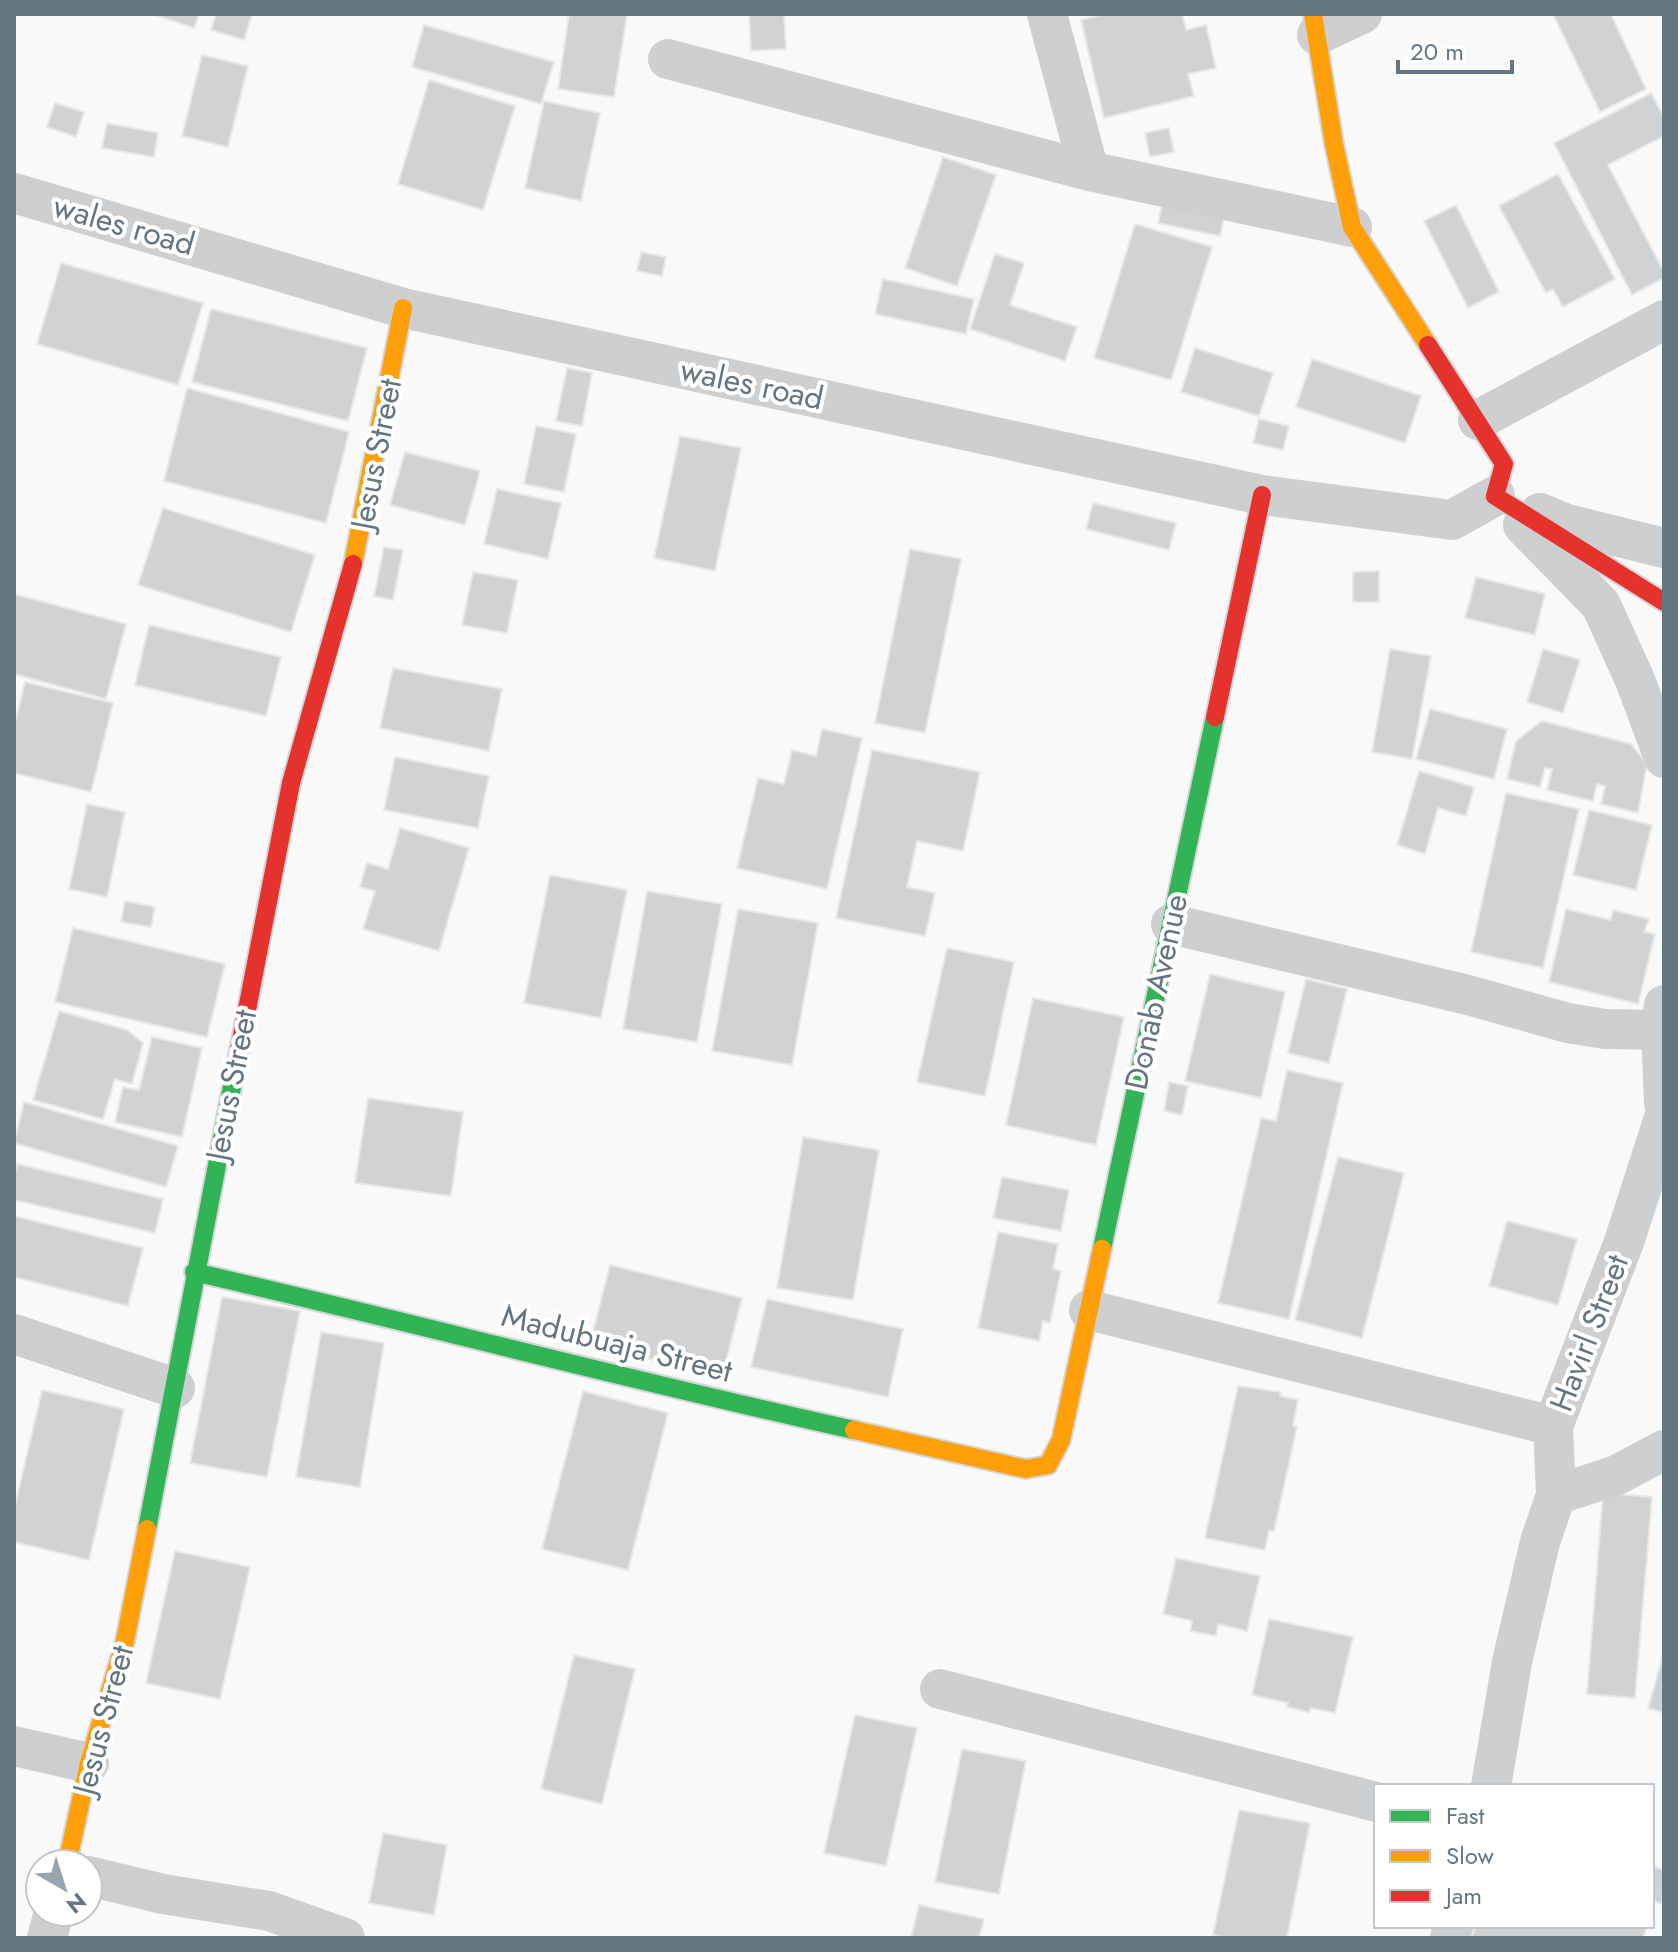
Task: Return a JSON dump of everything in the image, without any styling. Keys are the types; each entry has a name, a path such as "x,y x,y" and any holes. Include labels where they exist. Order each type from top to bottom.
{"street":[{"path":"1047,14 1089,171"},
{"path":"1362,14 1315,24 1334,144 1352,227 1504,464 1495,496"},
{"path":"668,59 1089,171 1352,227"},
{"name":"wales road","path":"14,193 403,308 1262,495 1452,520 1495,496"},
{"name":"Jesus Street","path":"70,1848 89,1763 125,1641 291,783 356,555 403,308"},
{"path":"1478,420 1664,320"},
{"name":"Donab Avenue","path":"1026,1469 1048,1465 1061,1440 1262,495"},
{"path":"1495,496 1567,524 1664,548"},
{"path":"1495,496 1664,602"},
{"path":"1495,496 1601,605 1635,680 1664,758"},
{"path":"1171,924 1468,995 1568,1023 1605,1029 1662,1018 1664,1103"},
{"name":"Havirl Street","path":"1491,1784 1512,1662 1540,1542 1556,1495 1553,1426 1624,1242 1664,1118"},
{"name":"Madubuaja Street","path":"194,1272 443,1330 675,1390 1026,1469"},
{"path":"1089,1310 1553,1426"},
{"path":"14,1334 175,1388"},
{"path":"1556,1495 1617,1475 1664,1450"},
{"path":"940,1689 1374,1801"},
{"path":"14,1746 89,1763"},
{"path":"104,1880 163,1894 269,1911 345,1938"}],"building":[{"path":"152,14 199,14 194,28"},
{"path":"216,14 252,14 244,40 211,30"},
{"path":"569,14 627,14 614,97 558,89"},
{"path":"749,14 784,14 786,49 751,51"},
{"path":"1106,14 1182,14 1186,30 1206,25 1216,68 1188,74 1194,96 1104,118 1081,20"},
{"path":"1553,14 1611,14 1646,89 1600,112"},
{"path":"424,25 554,62 541,104 412,67"},
{"path":"202,55 248,66 228,147 182,136"},
{"path":"429,80 515,106 483,210 398,184"},
{"path":"1651,93 1664,117 1664,136 1608,165 1664,272 1664,278 1632,295 1554,143"},
{"path":"544,101 600,113 581,201 525,188"},
{"path":"55,103 84,112 76,137 47,127"},
{"path":"107,123 158,133 154,157 102,148"},
{"path":"1169,128 1174,152 1150,157 1145,133"},
{"path":"943,157 996,175 957,286 905,268"},
{"path":"1558,174 1615,279 1563,307 1553,289 1546,293 1499,206"},
{"path":"1163,200 1225,214 1220,236 1158,223"},
{"path":"1456,205 1499,292 1468,308 1424,221"},
{"path":"1135,224 1212,247 1171,380 1094,358"},
{"path":"641,252 666,257 662,276 637,271"},
{"path":"995,254 1024,263 1010,305 1077,327 1065,361 970,329"},
{"path":"61,263 203,303 178,385 37,344"},
{"path":"883,279 974,299 966,334 875,314"},
{"path":"211,309 367,348 348,421 192,382"},
{"path":"1195,348 1273,373 1259,416 1181,392"},
{"path":"1312,359 1421,396 1405,443 1296,407"},
{"path":"567,368 592,373 582,426 556,421"},
{"path":"187,388 349,432 326,523 164,481"},
{"path":"1259,419 1289,426 1283,450 1253,443"},
{"path":"536,426 576,434 564,492 524,484"},
{"path":"680,436 741,448 715,571 654,558"},
{"path":"405,452 480,471 465,525 390,505"},
{"path":"497,489 561,503 548,559 484,544"},
{"path":"1093,503 1176,523 1169,550 1086,529"},
{"path":"163,508 315,555 291,632 138,585"},
{"path":"384,547 403,550 393,600 374,596"},
{"path":"910,549 961,559 925,733 875,723"},
{"path":"1379,571 1379,602 1353,602 1353,572"},
{"path":"473,572 518,580 507,633 462,625"},
{"path":"1476,577 1545,594 1535,635 1465,618"},
{"path":"14,594 126,624 106,699 14,674"},
{"path":"149,625 281,657 266,716 135,685"},
{"path":"1390,649 1431,656 1412,759 1372,752"},
{"path":"1543,649 1580,660 1563,713 1527,702"},
{"path":"393,668 502,689 489,751 380,728"},
{"path":"25,682 113,703 91,792 14,773 14,727"},
{"path":"1430,709 1507,729 1494,779 1416,759"},
{"path":"1542,721 1631,744 1647,764 1638,813 1601,804 1605,786 1597,784 1593,801 1547,790 1552,769 1545,768 1540,787 1507,779 1516,741"},
{"path":"822,729 862,738 827,889 737,868 758,778 784,784 792,750 816,756"},
{"path":"872,750 980,772 963,851 917,841 907,887 935,893 925,936 836,918"},
{"path":"395,757 489,776 478,828 384,810"},
{"path":"1419,771 1474,787 1466,816 1438,808 1425,854 1397,845"},
{"path":"1506,793 1579,809 1543,968 1471,952"},
{"path":"87,804 125,812 107,897 69,889"},
{"path":"1589,810 1652,825 1636,890 1573,875"},
{"path":"400,828 469,848 439,951 363,929 375,891 360,887 367,863 388,869"},
{"path":"550,875 627,890 601,1018 524,1003"},
{"path":"647,891 722,904 697,1042 623,1029"},
{"path":"125,901 155,907 151,927 121,922"},
{"path":"738,909 818,923 792,1065 712,1051"},
{"path":"1566,909 1611,920 1613,910 1649,919 1644,932 1655,934 1638,1004 1549,982"},
{"path":"73,928 225,964 207,1037 55,1002"},
{"path":"947,948 1014,962 985,1096 917,1082"},
{"path":"1210,974 1285,992 1261,1098 1185,1081"},
{"path":"1306,979 1347,989 1329,1063 1288,1053"},
{"path":"1033,998 1124,1017 1096,1145 1006,1125"},
{"path":"59,1011 127,1030 143,1043 132,1084 115,1079 103,1119 33,1100"},
{"path":"152,1037 202,1048 182,1137 115,1122 123,1087 139,1090"},
{"path":"1287,1070 1343,1083 1289,1319 1218,1303 1261,1118 1276,1121"},
{"path":"1169,1082 1188,1086 1182,1115 1164,1111"},
{"path":"368,1098 463,1112 451,1196 355,1183"},
{"path":"24,1102 178,1146 166,1187 14,1143"},
{"path":"803,1137 879,1150 853,1300 777,1288"},
{"path":"1338,1157 1404,1173 1362,1338 1295,1320"},
{"path":"17,1164 163,1199 155,1233 14,1200"},
{"path":"1002,1177 1069,1190 1061,1231 993,1218"},
{"path":"14,1216 143,1248 128,1306 14,1277"},
{"path":"1507,1221 1577,1239 1558,1305 1489,1286"},
{"path":"998,1232 1058,1244 1053,1269 1061,1271 1050,1323 1043,1321 1039,1341 978,1328"},
{"path":"610,1265 742,1298 722,1377 590,1344"},
{"path":"222,1297 300,1311 267,1477 190,1463"},
{"path":"767,1299 903,1329 888,1397 751,1367"},
{"path":"321,1332 384,1343 360,1487 296,1477"},
{"path":"1238,1386 1281,1392 1280,1396 1298,1400 1293,1426 1297,1427 1274,1531 1269,1530 1265,1550 1205,1538"},
{"path":"42,1390 124,1409 89,1560 14,1542 14,1510"},
{"path":"583,1391 668,1413 628,1570 542,1549"},
{"path":"1603,1493 1652,1497 1635,1698 1587,1694"},
{"path":"175,1551 250,1567 220,1699 146,1683"},
{"path":"1176,1558 1260,1576 1247,1631 1218,1624 1216,1636 1190,1631 1192,1621 1163,1614"},
{"path":"1269,1619 1353,1637 1335,1713 1311,1708 1309,1712 1287,1707 1288,1703 1252,1695"},
{"path":"1664,1652 1664,1713 1648,1708"},
{"path":"574,1655 635,1669 602,1804 541,1789"},
{"path":"855,1715 917,1728 886,1866 824,1853"},
{"path":"962,1749 1026,1761 999,1894 935,1882"},
{"path":"1239,1810 1310,1823 1287,1938 1225,1938 1213,1935"},
{"path":"383,1833 447,1845 434,1915 369,1903"},
{"path":"1654,1867 1664,1870 1662,1904 1654,1901"},
{"path":"919,1905 984,1919 979,1938 911,1938"},
{"path":"1475,1928 1646,1928 1643,1938 1471,1938"}],"traffic: fast":[{"path":"1102,1249 1215,717"},
{"path":"147,1529 237,1061"},
{"path":"194,1272 854,1430"}],"traffic: slow":[{"path":"1313,14 1334,144 1352,227 1428,345"},
{"path":"353,564 403,308"},
{"path":"854,1430 1026,1469 1048,1465 1061,1440 1102,1249"},
{"path":"70,1848 89,1763 125,1641 147,1529"}],"traffic: jam":[{"path":"1428,345 1504,464 1495,496 1664,602"},
{"path":"1215,717 1262,495"},
{"path":"237,1061 291,783 353,564"}]}
